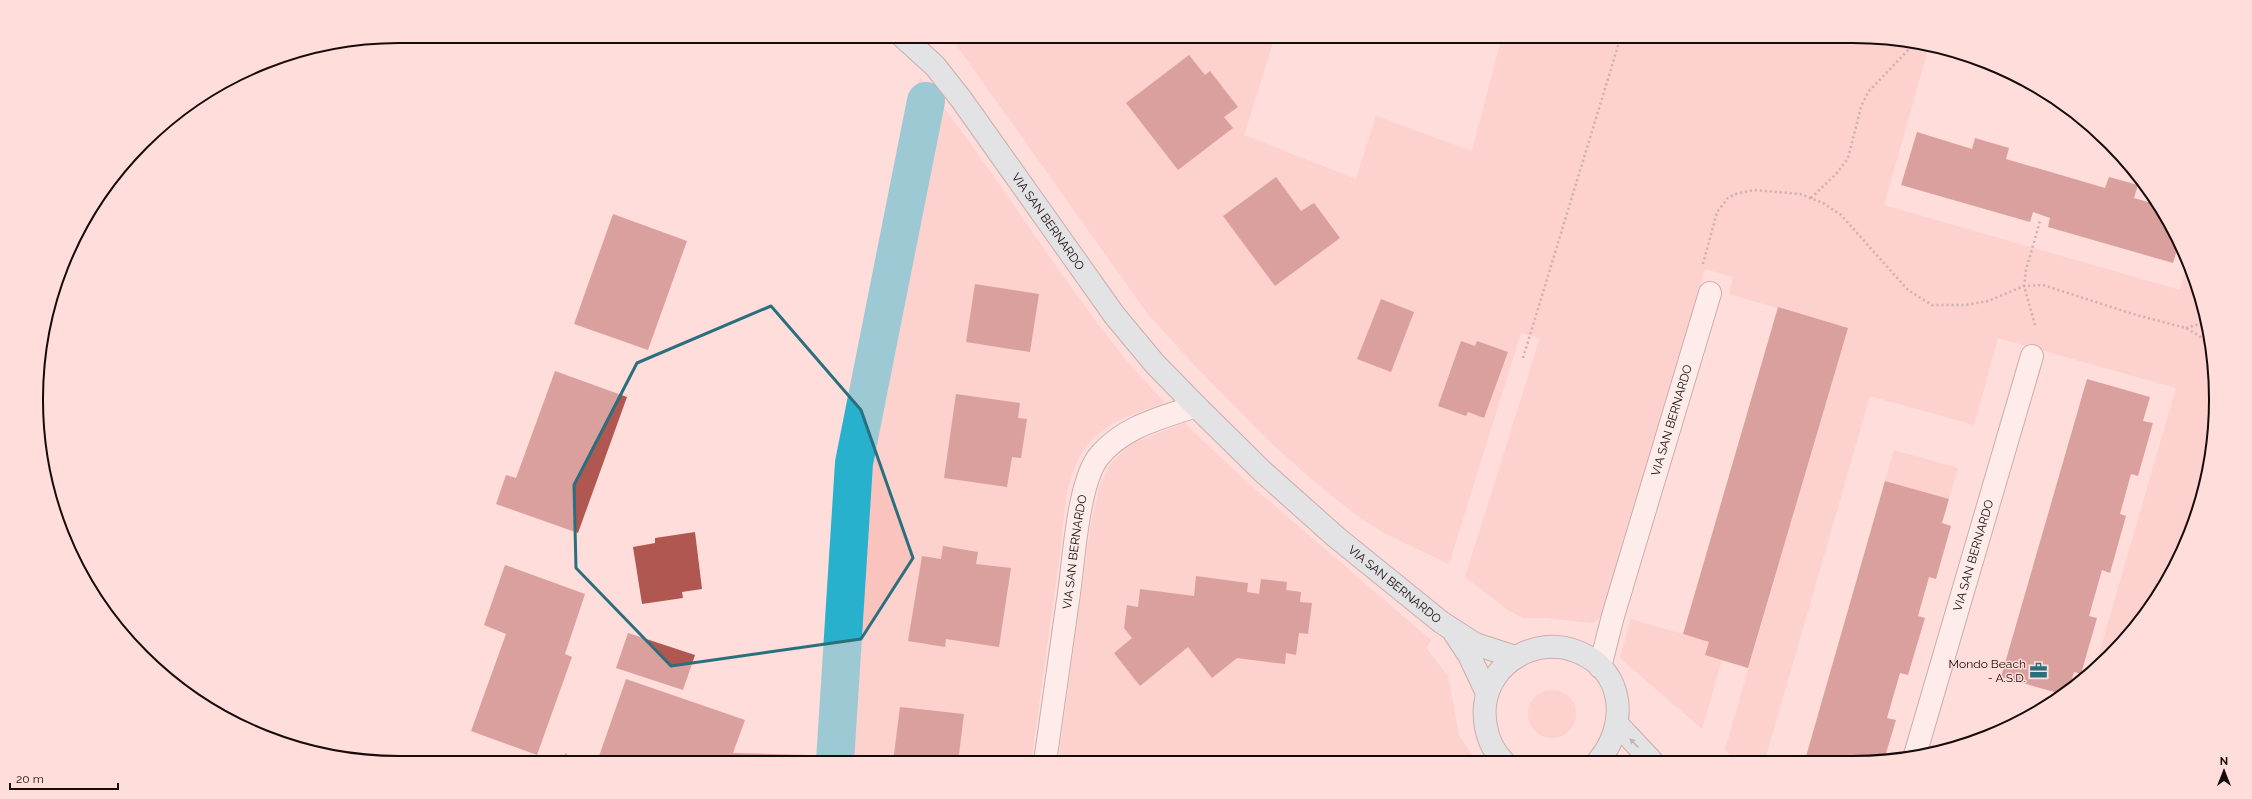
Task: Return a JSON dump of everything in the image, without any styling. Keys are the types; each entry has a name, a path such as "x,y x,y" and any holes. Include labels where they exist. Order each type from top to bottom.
{"street":[{"name":"VIA SAN BERNARDO","path":"909,43 934,66 961,99 1115,316 1196,406 1262,470 1336,537 1453,632 1475,644 1515,657"},
{"name":"VIA SAN BERNARDO","path":"1600,667 1613,616 1710,293"},
{"name":"VIA SAN BERNARDO","path":"1916,750 2032,356"},
{"name":"VIA SAN BERNARDO","path":"1046,756 1080,517 1090,472 1099,456 1115,440 1132,428 1196,406"},
{"name":"VIA SAN BERNARDO","path":"1577,651 1590,645 1601,635 1613,616"},
{"name":"VIA SAN BERNARDO","path":"1453,632 1468,655 1487,693"},
{"path":"1500,756 1489,740 1484,717 1487,693 1493,679 1503,666 1515,657 1535,648 1556,646 1577,651 1600,667 1616,694 1618,725 1614,738 1602,756"},
{"path":"1618,725 1647,756"}],"path":[{"path":"1523,358 1619,43"},
{"path":"1811,198 1837,173 1848,158 1861,107 1868,92 1910,48"},
{"path":"1710,293 1703,274 1703,262 1717,212 1722,203 1735,194 1754,190 1776,191 1800,194 1811,198 1841,215 1908,290 1932,305 1966,305 1988,301 2024,286 2043,285 2133,314 2186,328 2204,340"},
{"path":"2032,356 2035,326 2024,286 2026,270 2040,221"},
{"path":"2186,328 2201,324"},
{"path":"561,756 568,754"}],"highlighted area":[{"path":"771,306 861,410 913,558 861,639 671,666 576,568 574,485 637,363"}],"shaded area":[{"path":"955,43 1273,43 1244,135 1356,179 1376,116 1472,151 1500,43 1852,43 1899,46 1928,51 1884,205 2180,290 2185,271 2197,307 2206,353 2209,400 2206,446 2197,492 2182,536 2172,557 2149,598 2121,635 2097,659 2176,388 1998,338 1974,425 1870,396 1766,756 1732,756 1725,750 1847,328 1729,294 1733,277 1705,269 1601,616 1593,623 1546,618 1523,618 1508,610 1465,577 1540,338 1521,333 1449,564 1386,534 1360,518 1317,484 1267,439 1197,368 1147,313"},
{"path":"920,77 970,143 1090,313 1127,361 1165,403 1130,415 1099,433 1083,451 1072,475 1066,501 1032,756 825,756 845,453"},
{"path":"1184,423 1248,483 1431,640 1426,648 1448,676 1459,735 1473,756 1059,756 1090,529 1099,487 1111,463 1129,445"},
{"path":"1894,450 1958,468 1949,499 1885,481"},
{"path":"1631,619 1709,642 1722,660 1702,729 1620,658"},
{"path":"1547,690 1557,690 1569,697 1576,709 1576,719 1569,731 1557,738 1547,738 1539,734 1532,727 1528,719 1528,709 1532,701 1539,694"}],"building":[{"path":"1189,55 1205,75 1210,71 1238,107 1224,117 1233,128 1178,170 1126,103"},
{"path":"1917,132 1972,149 1975,138 2009,148 2006,159 2105,188 2109,177 2137,185 2134,198 2150,203 2176,251 2173,263 2048,227 2050,218 2033,212 2030,222 1901,185"},
{"path":"1276,177 1301,211 1314,203 1340,238 1275,286 1223,216"},
{"path":"613,214 687,241 648,350 574,324"},
{"path":"975,284 1039,294 1030,352 966,342"},
{"path":"1381,299 1414,312 1391,372 1357,359"},
{"path":"1778,307 1848,328 1748,668 1705,655 1709,642 1683,634"},
{"path":"1461,341 1475,346 1477,341 1508,352 1484,418 1468,412 1466,416 1438,406"},
{"path":"555,371 627,397 578,533 496,504 506,475 516,478"},
{"path":"2087,379 2150,397 2143,421 2153,423 2138,476 2131,474 2120,514 2126,516 2110,573 2102,570 2089,616 2097,618 2081,673 2074,672 2071,681 2056,693 2001,677"},
{"path":"956,394 1020,403 1018,418 1027,419 1021,458 1012,457 1007,487 944,478"},
{"path":"1885,481 1949,499 1942,523 1951,526 1936,579 1929,577 1918,616 1925,618 1908,675 1900,673 1887,718 1896,720 1886,754 1806,756"},
{"path":"695,532 702,589 682,592 683,598 642,604 633,547 655,543 655,538"},
{"path":"943,546 978,552 976,564 1011,568 999,647 946,639 945,647 908,641 922,556 941,559"},
{"path":"505,565 585,594 565,654 572,657 537,755 471,731 506,634 484,625"},
{"path":"1196,576 1248,583 1247,592 1259,594 1261,579 1287,582 1286,590 1301,592 1300,602 1312,603 1308,634 1299,633 1296,655 1286,653 1285,664 1237,658 1212,678 1188,647 1140,686 1114,653 1132,638 1124,628 1127,605 1138,607 1140,589 1194,596"},
{"path":"628,633 695,655 683,690 616,668"},
{"path":"626,679 745,720 733,753 809,755 809,756 599,756"},
{"path":"900,707 964,714 959,756 894,756"}],"waterway":[{"path":"835,756 854,463 926,101"}],"place":[{"name":"Mondo Beach - A.S.D.","path":"2039,671"}]}
